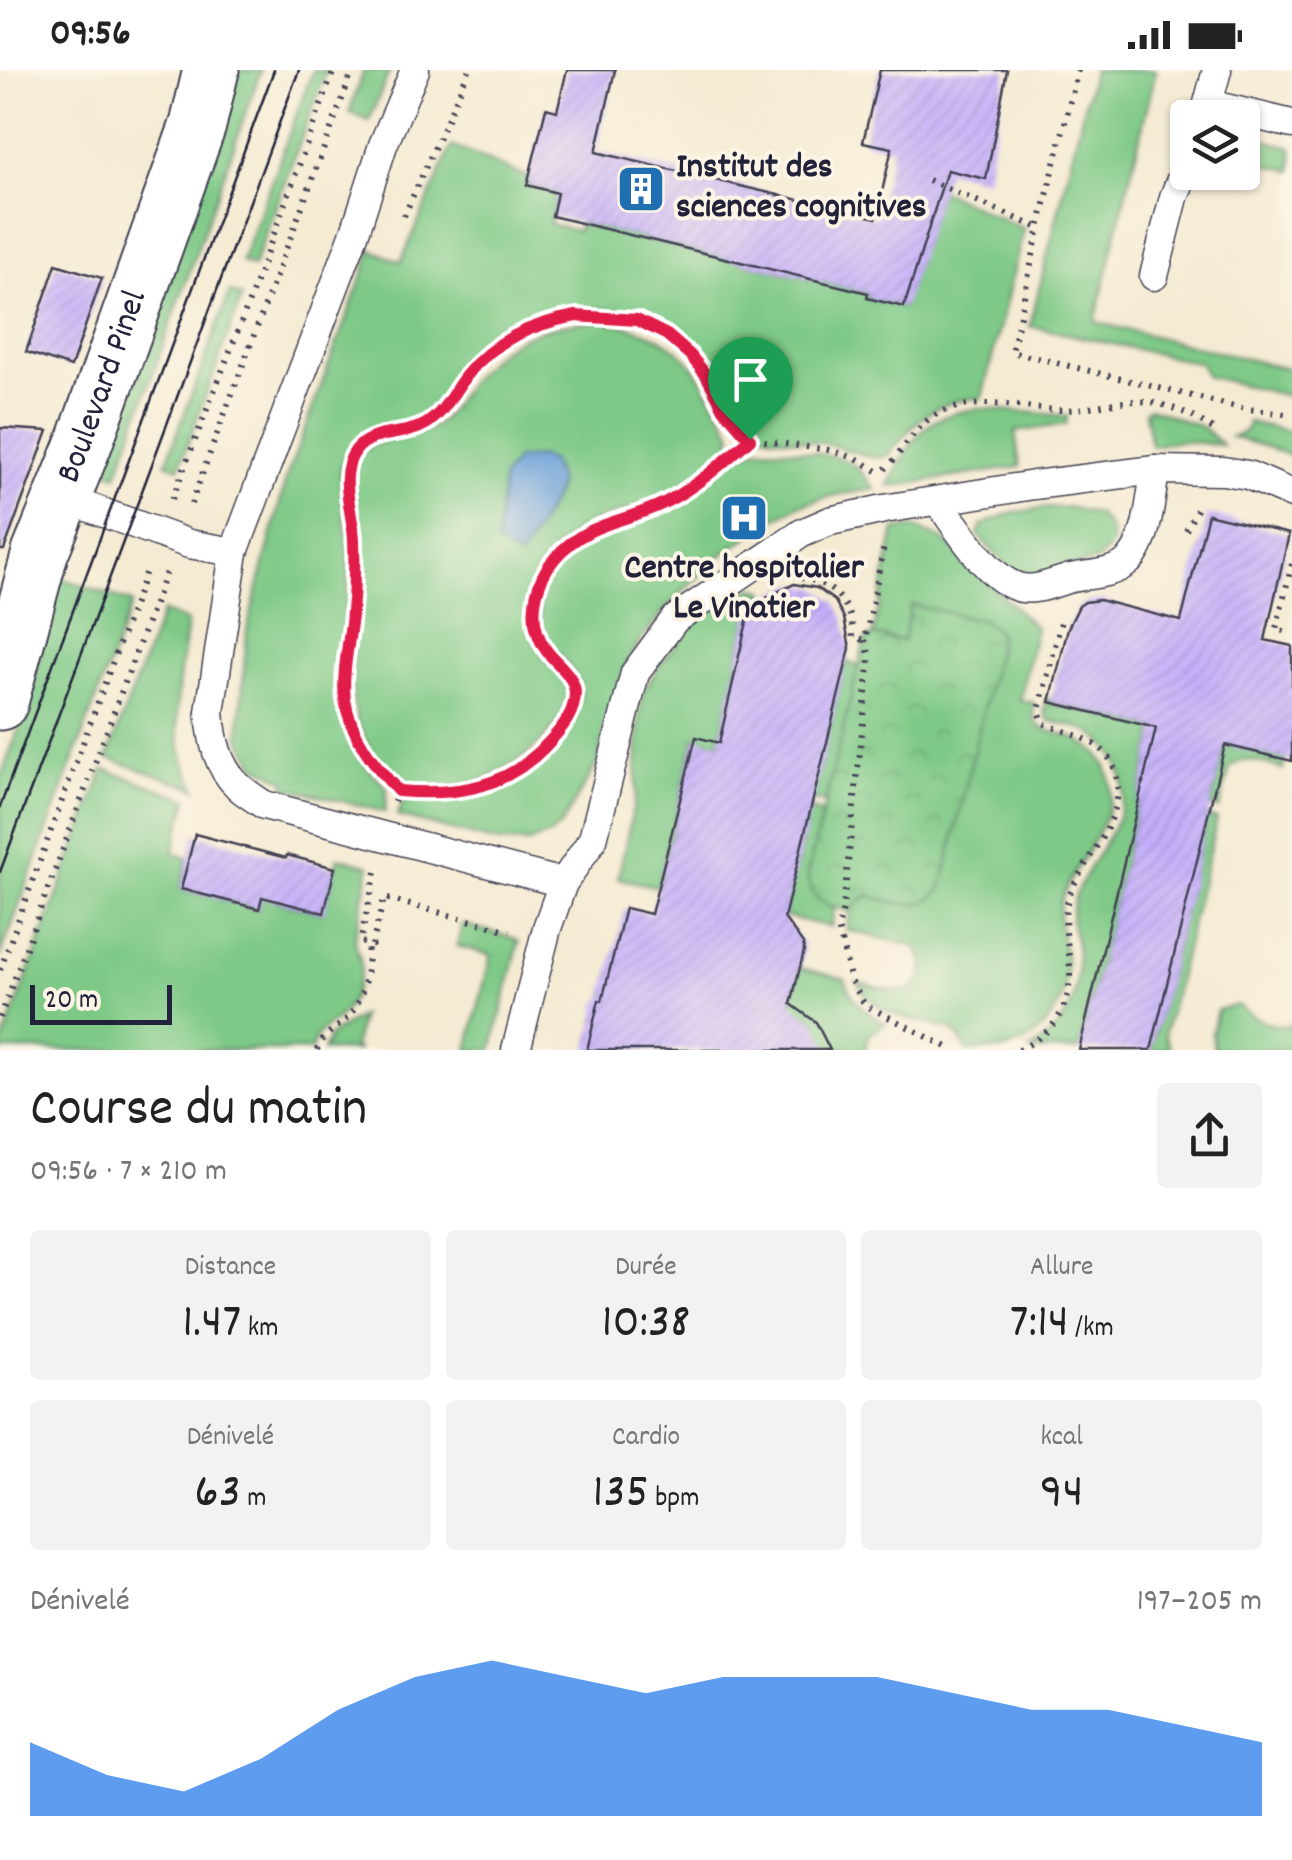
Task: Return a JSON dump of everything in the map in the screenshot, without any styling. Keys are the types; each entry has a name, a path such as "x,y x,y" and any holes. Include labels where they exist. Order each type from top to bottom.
{"main road":[{"name":"Boulevard Pinel","path":"0,702 40,553 198,125 211,70"}],"lane":[{"path":"415,70 383,145 354,235 234,552 210,712 212,738 221,762 237,786 264,805 564,882"},
{"path":"1210,100 1217,70"},
{"path":"1260,119 1292,124"},
{"path":"1154,276 1177,190"},
{"path":"516,1050 544,941 564,882 593,838 635,674 675,619 802,533 830,521 884,509 1155,470 1248,475 1292,494"},
{"path":"938,501 966,542 1000,577 1017,588 1040,588 1127,563 1144,536 1155,470"},
{"path":"63,498 190,544 234,552"}],"path":[{"path":"169,508 289,199 334,70"},
{"path":"434,149 469,70"},
{"path":"1078,70 1012,352 1241,408 1292,416"},
{"path":"928,180 1039,228"},
{"path":"750,439 675,497 586,533 555,558 545,573 534,604 535,627 547,651 569,675 575,698 563,727 545,747 507,777 485,785 427,794 398,791 364,750 345,699 355,585 346,473 364,442 402,434 430,422 481,360 520,331 576,316 637,320 667,335 690,355 724,409 750,439 828,450 856,458 880,473 926,420 960,406 982,403 1064,410 1146,401 1207,423 1228,441"},
{"path":"1185,531 1203,496"},
{"path":"887,531 865,640 870,657 838,928 852,981 865,1004 953,1050"},
{"path":"0,970 151,558"},
{"path":"1292,564 1276,628 1292,633"},
{"path":"792,578 817,580 828,587 846,605 853,626 852,637 865,640"},
{"path":"1019,1050 1041,1038 1066,1003 1072,974 1066,908 1070,893 1111,820 1118,790 1116,772 1102,750 1090,740 1043,723 1039,717 1066,606"},
{"path":"398,791 360,942 372,945 384,898 544,941"},
{"path":"316,1050 321,1039 355,1008 369,958 367,944"}],"green space":[{"path":"240,70 261,70 117,475 98,468"},
{"path":"313,70 327,70 253,267 241,262"},
{"path":"364,70 390,70 369,121 349,112"},
{"path":"1093,70 1156,70 1095,322 1292,370 1292,397 1206,376 1200,363 1030,326"},
{"path":"1260,139 1292,147 1292,171 1260,163"},
{"path":"452,146 529,178 527,185 557,193 550,224 578,231 580,223 868,293 867,298 903,307 940,190 1024,229 982,398 950,403 927,414 887,456 865,455 754,429 732,408 700,357 674,333 633,314 594,309 553,313 516,327 473,359 433,411 420,420 353,444 340,474 349,567 339,684 351,739 366,765 387,788 385,812 285,787 286,781 255,765 239,736 247,630 286,479 372,250 401,262"},
{"path":"230,292 242,297 179,468 166,463"},
{"path":"598,321 645,332 684,356 731,431 731,444 716,462 669,495 577,531 540,568 529,600 532,634 569,690 566,708 550,732 519,760 485,779 448,789 411,786 387,771 376,758 362,735 355,711 352,662 361,560 352,484 355,462 369,447 435,426 480,369 524,336","holes":["555,470 559,482 520,557 496,543"]},
{"path":"980,408 1067,416 1066,424 1015,432 1020,467 888,487 909,448 932,423"},
{"path":"1149,408 1202,427 1222,445 1178,441 1151,446 1145,412"},
{"path":"1248,422 1292,432 1292,457 1231,437 1245,431"},
{"path":"760,448 835,457 857,467 875,489 799,505 720,556 672,602 627,662 608,714 598,762 562,824 552,834 528,843 498,842 397,816 402,803 409,799 455,796 495,787 530,767 563,734 579,705 579,685 546,637 539,613 547,582 567,554 592,536 685,498 730,463"},
{"path":"1068,507 1099,515 1111,531 1111,546 1098,560 1036,575 1026,573 1003,561 978,535 981,526 1001,517 1034,509"},
{"path":"914,527 944,540 1036,628 1020,700 1034,703 1034,719 1041,727 1093,750 1109,775 1111,791 1103,823 1067,886 1059,909 1066,977 1059,1004 1032,1037 1006,1049 967,1050 953,1030 881,1008 857,982 906,991 922,976 919,953 914,946 846,930 852,910 868,896 912,904 999,640 995,628 912,605 903,641 873,635 895,530"},
{"path":"58,577 132,603 0,957 0,779 30,699"},
{"path":"754,588 766,594 758,610 748,617 719,743 695,738 658,887 618,878 636,795 639,717 645,689 689,629 729,598"},
{"path":"911,605 984,620 998,632 998,647 942,888 917,903 868,896 850,912 815,896 808,872 865,640 873,635 903,641"},
{"path":"162,612 187,621 177,727 187,768 197,789 107,758"},
{"path":"846,662 859,666 826,803 812,800"},
{"path":"1046,699 1156,728 1079,1050 1030,1050 1055,1030 1075,992 1077,962 1072,908 1085,875 1120,812 1122,776 1114,757 1091,733 1048,720 1044,712"},
{"path":"1225,745 1285,759 1283,769 1255,761 1235,764 1230,768 1219,809 1210,807"},
{"path":"104,769 188,799 173,853 188,858 181,889 258,909 264,889 275,901 323,913 338,857 370,866 355,938 361,965 357,987 346,1009 320,1033 311,1050 0,1050"},
{"path":"810,810 822,813 808,872 821,901 835,907 831,927 784,916"},
{"path":"1207,817 1217,819 1166,1028 1171,1050 1151,1050"},
{"path":"462,924 519,942 492,1050 468,1050 491,955 457,946"},
{"path":"800,968 845,979 861,1006 886,1023 868,1036 865,1050 819,1050 815,1021 790,1008"},
{"path":"1237,1005 1270,1024 1292,1025 1292,1050 1214,1049 1212,1033 1217,1010"},
{"path":"361,1016 353,1048 358,1050 323,1050 330,1035"}],"water":[{"path":"541,457 551,462 559,481 520,558 496,543 503,477 517,459"}],"building":[{"name":"Institut des sciences cognitives","path":"567,70 615,70 596,152 876,218 892,148 863,142 880,70 1007,70 986,179 947,170 904,307 867,298 868,293 552,216 557,193 527,185 546,108 557,111"},
{"path":"56,264 102,278 71,367 26,352"},
{"path":"0,428 48,431 4,550 0,550"},
{"path":"1208,514 1289,534 1265,640 1292,646 1292,761 1225,745 1151,1050 1079,1050 1156,728 1050,702 1068,628 1085,602 1099,600 1181,621"},
{"path":"794,584 817,588 835,601 844,618 850,648 784,918 804,951 791,1004 816,1022 830,1050 587,1050 625,908 651,914 696,737 719,743 748,617 769,596"},
{"path":"195,834 335,868 324,913 262,897 259,909 181,889"}],"tram line":[{"path":"0,807 274,70"},
{"path":"0,872 299,70"}],"place":[{"name":"Institut des sciences cognitives","path":"641,189"},
{"name":"Centre hospitalier Le Vinatier","path":"744,518"}],"route":[{"path":"576,316 637,320 667,335 706,375 724,409 750,439 687,490 662,504 586,533 555,558 545,573 534,604 535,627 547,651 569,675 575,698 563,727 545,747 507,777 485,785 427,794 398,791 364,750 345,699 355,585 346,473 356,450 364,442 416,430 430,422 500,343 548,321 576,316"}]}
